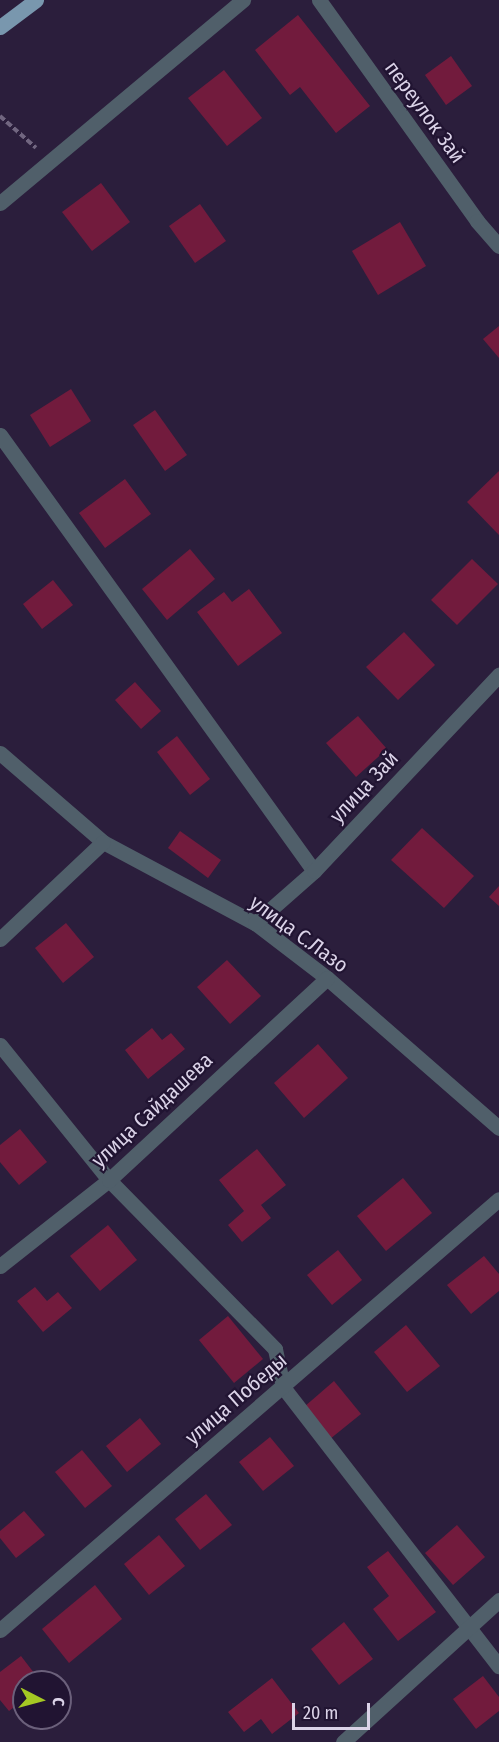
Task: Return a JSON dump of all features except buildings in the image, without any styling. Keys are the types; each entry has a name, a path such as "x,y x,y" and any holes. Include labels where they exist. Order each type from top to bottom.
{"main road":[{"path":"0,27 36,0"}],"street":[{"path":"0,203 243,0"},
{"name":"переулок Зай","path":"319,0 477,221 499,246"},
{"path":"0,435 314,871"},
{"name":"улица Зай","path":"255,923 314,871 499,675"},
{"name":"улица С.Лазо","path":"0,753 103,842 255,923 327,978 499,1128"},
{"path":"0,939 103,842"},
{"name":"улица Сайдашева","path":"0,1266 109,1180 327,978"},
{"path":"0,1045 109,1180 275,1349 283,1387 466,1628 499,1666"},
{"name":"улица Победы","path":"0,1630 499,1199"},
{"path":"343,1742 499,1600"}],"path":[{"path":"0,116 37,149"}]}
